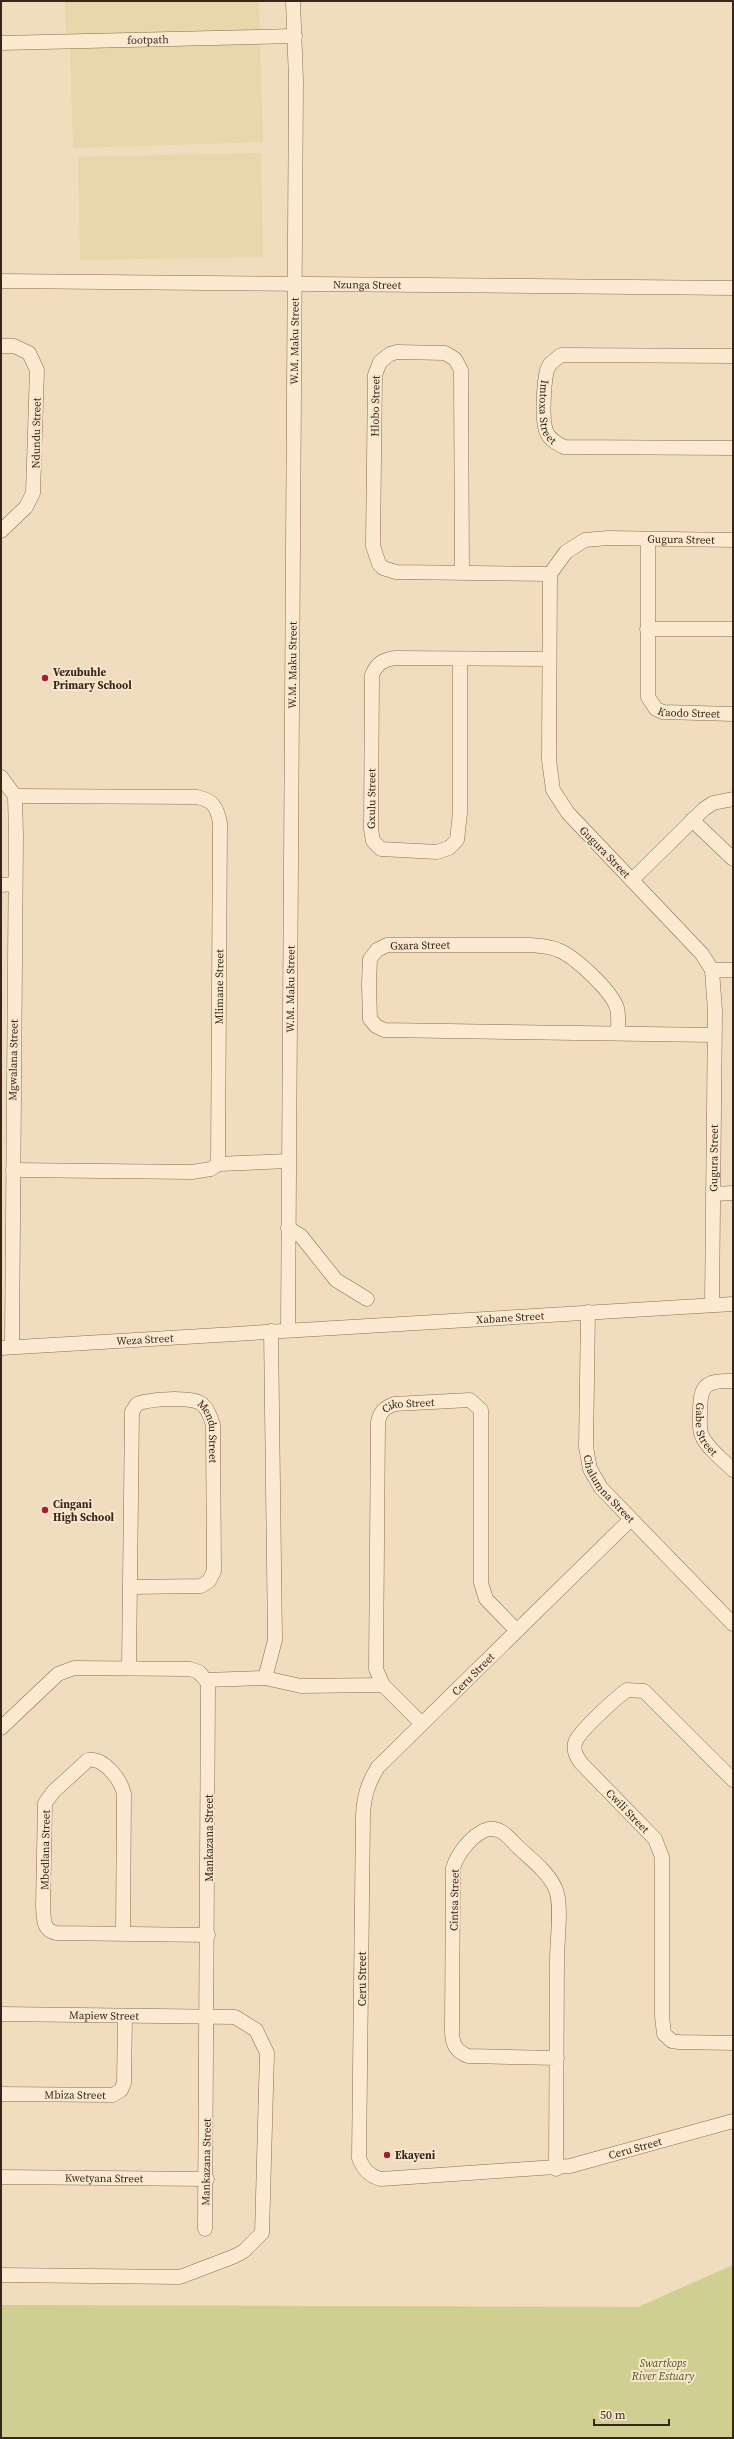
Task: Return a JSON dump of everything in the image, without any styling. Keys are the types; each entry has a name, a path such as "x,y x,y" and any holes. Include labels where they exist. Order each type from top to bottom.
{"street":[{"name":"W.M. Maku Street","path":"288,1330 295,284 295,36 293,1"},
{"name":"footpath","path":"1,43 295,36"},
{"name":"Nzunga Street","path":"1,281 733,288"},
{"name":"Ndundu Street","path":"1,346 14,346 29,353 36,370 33,493 26,507 1,531"},
{"name":"Hlobo Street","path":"462,573 461,370 455,359 445,354 390,354 380,362 375,375 373,546 376,559 383,568 389,571 462,573 550,574"},
{"name":"Imtoxa Street","path":"733,356 568,354 561,356 550,364 547,370 545,423 547,434 558,444 564,447 733,448"},
{"name":"Gugura Street","path":"712,1305 715,994 712,970 694,944 568,813 553,790 549,776 550,574 566,552 585,540 608,538 648,540 733,540"},
{"name":"Kaodo Street","path":"648,540 648,697 656,709 671,713 733,714"},
{"path":"647,629 733,629"},
{"name":"Gxulu Street","path":"460,659 460,813 457,840 449,848 437,852 381,849 373,841 371,829 372,675 380,663 395,658 549,659"},
{"path":"1,777 15,796"},
{"name":"Mgwalana Street","path":"6,1348 13,1170 7,1063 8,884 15,796"},
{"name":"Mlimane Street","path":"15,796 197,797 207,799 217,810 220,823 218,1164"},
{"path":"632,880 692,820 713,803 733,799"},
{"path":"692,820 733,859"},
{"name":"Gxara Street","path":"618,1033 617,1008 604,988 574,960 563,952 550,947 530,944 387,945 378,950 370,959 368,1013 376,1026 384,1030 714,1035"},
{"path":"712,970 733,970"},
{"path":"13,1170 192,1172 211,1169 218,1164 288,1161"},
{"path":"713,1194 732,1194"},
{"path":"288,1228 302,1236 336,1280 367,1299"},
{"name":"Xabane Street","path":"288,1330 733,1304"},
{"name":"Chalumna Street","path":"588,1312 586,1447 590,1469 601,1488 733,1624"},
{"name":"Weza Street","path":"6,1348 288,1330"},
{"path":"265,1678 275,1640 271,1331"},
{"name":"Gabe Street","path":"733,1381 716,1381 708,1384 701,1392 700,1404 701,1434 733,1470"},
{"name":"Mendu Street","path":"129,1668 132,1412 137,1404 153,1400 189,1399 201,1403 209,1412 213,1425 214,1571 212,1578 201,1586 130,1587"},
{"name":"Ciko Street","path":"422,1724 383,1685 378,1677 375,1657 378,1422 382,1411 394,1404 470,1400 482,1410 481,1584 486,1599 517,1631"},
{"name":"Ceru Street","path":"631,1519 378,1767 369,1782 364,1801 360,2150 362,2166 370,2174 381,2179 556,2169 733,2121"},
{"path":"1,1728 58,1674 78,1668 190,1669 199,1672 206,1680 265,1678 301,1686 383,1685"},
{"name":"Mankazana Street","path":"205,2229 207,2179 209,1694 206,1680"},
{"name":"Cwili Street","path":"733,1780 644,1691 627,1690 581,1733 574,1745 576,1757 581,1763 643,1825 659,1844 662,1857 662,2016 664,2034 679,2042 733,2043"},
{"name":"Mbedlana Street","path":"123,1934 124,1794 117,1779 100,1762 93,1759 88,1760 54,1790 46,1804 44,1921 47,1929 56,1933 123,1934 208,1935"},
{"name":"Cintsa Street","path":"556,2169 557,2058 557,1892 550,1879 508,1836 498,1830 487,1830 460,1851 453,1868 452,2030 454,2046 461,2054 468,2056 557,2058"},
{"name":"Mapiew Street","path":"1,2014 125,2016 207,2015 235,2017 256,2030 266,2053 268,2080 262,2233 244,2251 235,2256 180,2277 1,2275"},
{"name":"Mbiza Street","path":"1,2094 113,2095 119,2092 124,2083 125,2016"},
{"name":"Kwetyana Street","path":"1,2177 207,2179"}],"shaded area":[{"path":"65,1 259,1 260,34 66,40"},
{"path":"260,41 263,142 73,148 70,47"},
{"path":"261,153 263,257 80,260 78,157"}],"green space":[{"name":"Swartkops River Estuary","path":"733,2265 733,2438 1,2438 1,2305 638,2307"}],"place":[{"name":"Vezubuhle Primary School","path":"45,678"},
{"name":"Cingani High School","path":"45,1510"},
{"name":"Ekayeni","path":"387,2155"}]}
